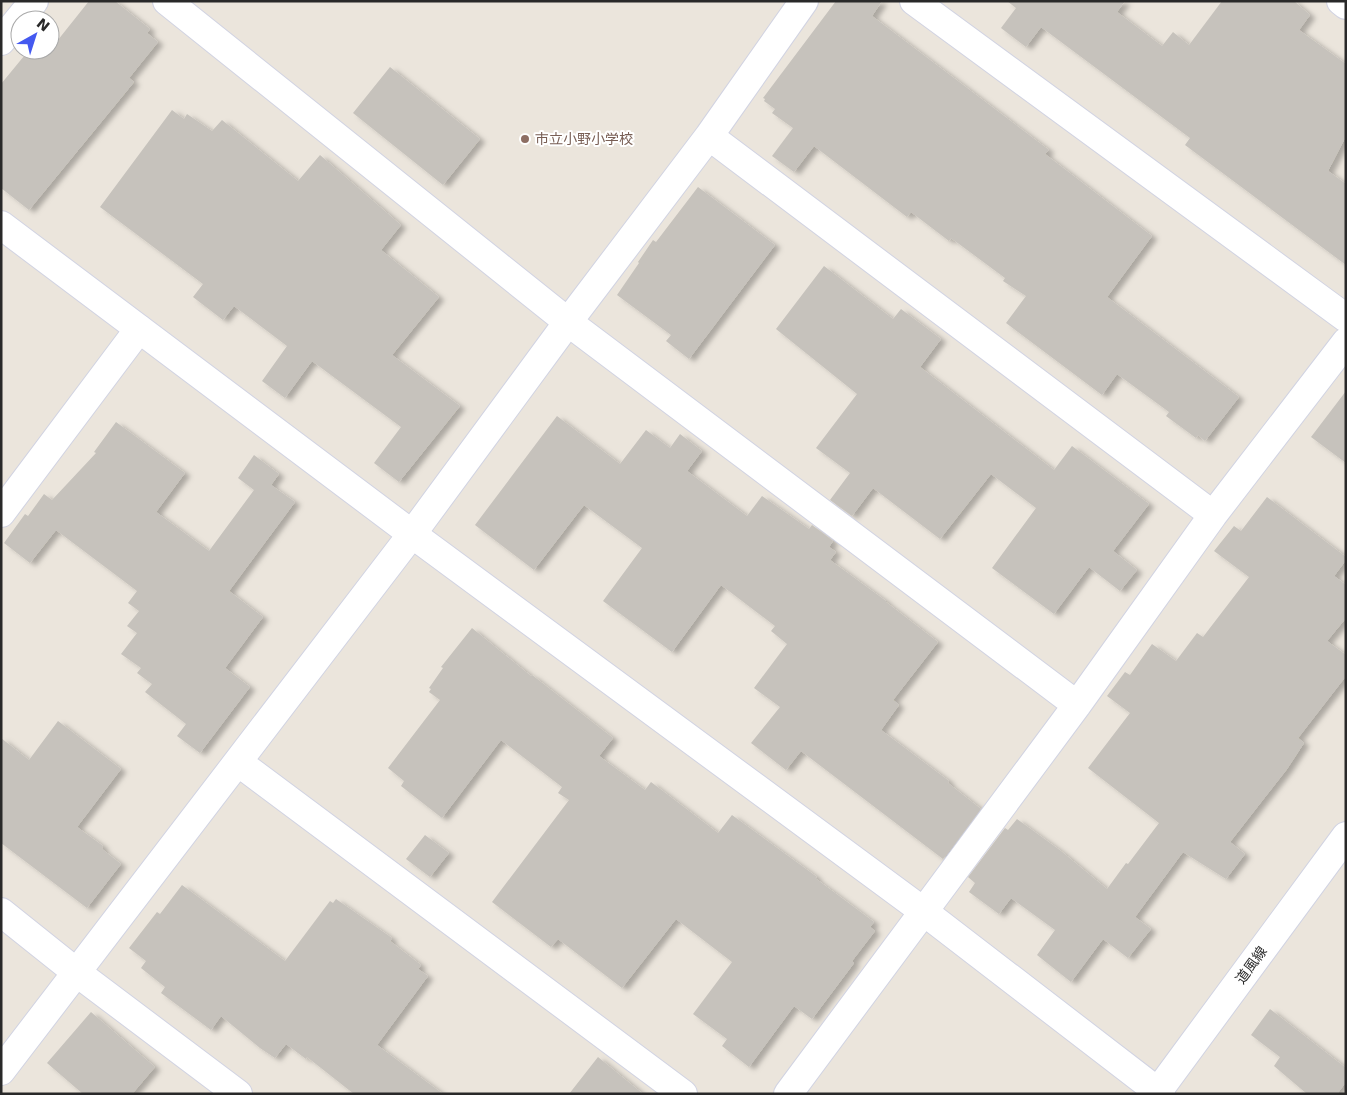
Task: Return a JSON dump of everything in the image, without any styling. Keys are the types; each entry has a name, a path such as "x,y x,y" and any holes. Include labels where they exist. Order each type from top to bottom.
{"street":[{"path":"1,41 34,1"},
{"path":"167,1 568,322 1077,705"},
{"path":"1,1070 412,534 568,322 709,136 804,1"},
{"path":"914,1 1346,318"},
{"path":"1341,1 1346,5"},
{"path":"709,136 1214,515"},
{"path":"1,225 412,534 923,911 1158,1093"},
{"path":"1,513 139,329"},
{"path":"788,1094 1077,705 1214,515 1346,342"},
{"path":"238,762 683,1094"},
{"name":"道風線","path":"1158,1093 1346,836"},
{"path":"1,912 76,972 238,1094"}],"building":[{"path":"89,1 115,1 150,29 147,33 158,42 129,78 134,82 29,210 1,188 1,84 21,60 60,60 60,37"},
{"path":"836,1 882,1 872,16 1049,150 1045,154 1152,236 1107,297 1239,397 1205,441 1198,435 1196,438 1166,416 1169,412 1117,374 1102,395 1006,323 1026,296 1003,281 1005,278 951,238 949,241 911,212 907,217 814,146 794,172 772,156 793,128 772,113 775,109 764,101 765,99 763,98"},
{"path":"1007,1 1125,1 1117,12 1162,46 1173,32 1189,45 1222,1 1294,1 1310,15 1299,30 1346,64 1346,136 1328,171 1346,184 1346,265 1185,145 1190,138 1041,27 1026,47 1001,28 1016,8"},
{"path":"390,67 480,139 443,185 353,113"},
{"path":"172,110 184,119 187,114 212,131 222,120 298,181 320,155 401,225 381,250 439,297 392,355 460,406 399,482 374,463 401,427 312,361 285,398 262,381 287,346 234,306 223,320 193,297 203,284 100,207"},
{"path":"698,187 775,245 689,359 666,341 671,335 617,295 653,240 656,242"},
{"path":"824,266 893,319 901,309 941,339 920,367 1054,470 1072,446 1149,504 1113,551 1137,570 1120,591 1089,567 1054,614 992,568 1036,508 991,474 940,539 873,488 852,516 830,500 850,473 816,448 857,394 776,329"},
{"path":"1346,391 1346,463 1311,437"},
{"path":"557,416 620,464 646,430 670,448 680,434 702,451 687,471 747,516 762,496 809,529 812,525 833,541 829,547 836,552 830,560 938,642 893,700 899,705 881,730 949,781 948,783 981,809 943,859 801,751 786,770 751,743 780,707 754,688 787,644 771,631 775,626 721,585 672,652 603,601 642,548 584,505 534,570 475,525"},
{"path":"116,422 185,473 156,512 209,551 254,490 238,478 254,455 279,474 271,485 295,502 229,591 263,617 225,668 250,687 200,753 177,736 186,724 145,692 152,684 137,673 141,668 121,654 137,633 127,626 139,611 128,603 137,591 56,530 30,563 4,543 25,514 28,516 44,494 52,500 96,453 94,452"},
{"path":"1267,497 1346,557 1346,560 1334,576 1346,585 1346,618 1327,641 1346,655 1346,676 1298,738 1304,743 1287,769 1230,842 1245,854 1226,879 1183,852 1135,917 1151,929 1128,958 1103,939 1071,982 1037,955 1055,930 1011,898 999,914 969,892 975,883 968,877 1005,828 1008,830 1017,819 1061,851 1107,889 1126,863 1128,864 1159,823 1088,768 1130,713 1107,696 1125,672 1130,675 1152,644 1176,661 1197,633 1203,637 1249,577 1214,551 1234,526 1241,531"},
{"path":"472,628 531,676 613,738 599,756 645,790 651,782 718,833 732,815 817,877 815,878 874,922 870,927 875,931 852,961 854,963 812,1019 794,1006 749,1067 722,1046 727,1039 693,1014 732,962 676,919 622,988 558,939 551,947 492,902 569,800 558,793 562,787 501,740 442,818 401,786 404,781 388,768 440,700 429,692 431,689 429,688 443,668 441,667"},
{"path":"58,721 121,769 77,827 103,846 102,849 121,864 87,908 1,843 1,738 29,760"},
{"path":"425,835 449,853 430,877 406,859"},
{"path":"182,885 285,961 330,901 333,903 336,899 392,938 390,941 421,965 418,969 428,976 377,1045 443,1094 354,1094 307,1057 306,1059 286,1044 275,1058 221,1016 211,1030 161,993 165,987 141,968 146,961 129,948 157,912 160,914"},
{"path":"1270,1009 1346,1068 1346,1082 1337,1094 1307,1094 1274,1066 1280,1057 1251,1035"},
{"path":"91,1012 155,1067 132,1094 83,1094 47,1063"},
{"path":"598,1057 643,1094 569,1094"}],"place":[{"name":"市立小野小学校","path":"525,139"}]}
